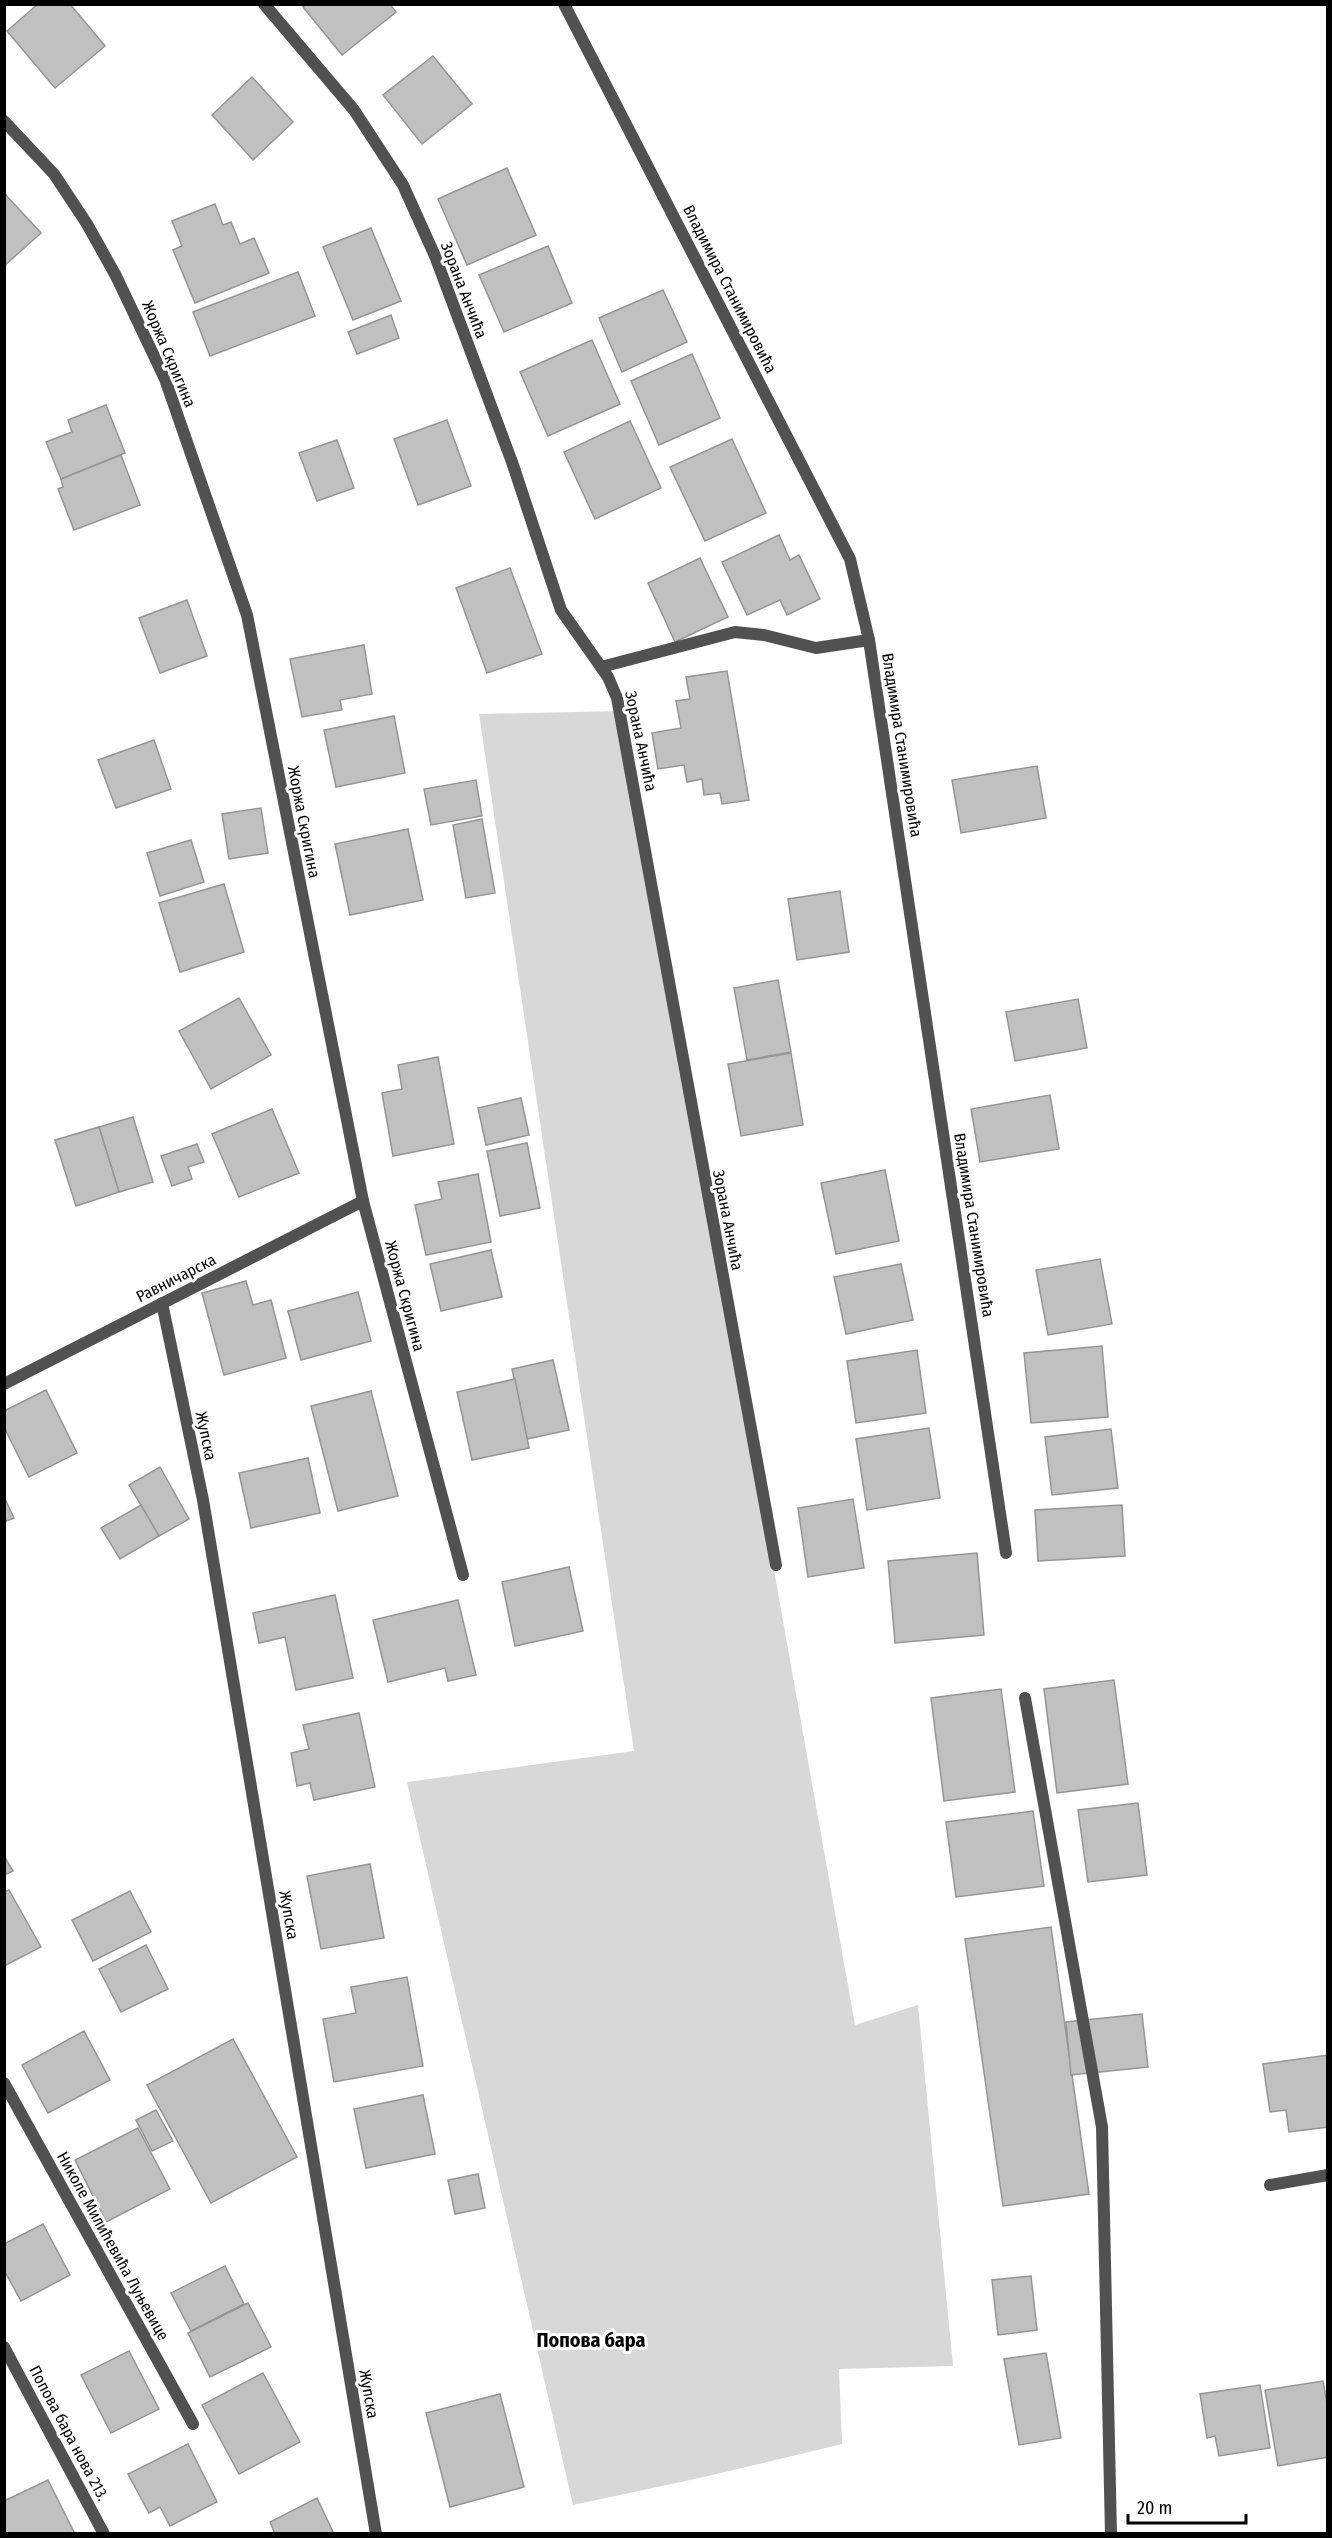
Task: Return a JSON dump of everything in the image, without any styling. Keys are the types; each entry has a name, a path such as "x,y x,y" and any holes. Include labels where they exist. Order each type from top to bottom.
{"street":[{"name":"Зорана Анчића","path":"264,4 354,110 403,185 435,256 508,451 561,610 612,685 621,711 776,1565"},
{"name":"Владимира Станимировића","path":"564,4 850,559 869,640 1006,1553"},
{"name":"Жоржа Скригина","path":"4,121 54,174 87,224 116,276 165,379 247,615 363,1201 463,1575"},
{"path":"601,667 735,632 764,635 816,648 869,640"},
{"name":"Равничарска","path":"4,1384 363,1201"},
{"name":"Жупска","path":"162,1304 205,1512 376,2534"},
{"path":"1025,1698 1102,2127 1111,2534"},
{"name":"Николе Милићевића Луњевице","path":"4,2083 193,2424"},
{"path":"1270,2185 1328,2175"},
{"name":"Попова бара нова 213.","path":"4,2347 104,2534"}],"shaded area":[{"path":"621,711 855,2025 918,2005 953,2366 839,2369 842,2444 573,2505 407,1782 634,1751 479,714"}],"building":[{"path":"38,4 70,4 105,46 55,88 7,31"},
{"path":"306,4 390,4 396,12 342,55 303,7"},
{"path":"433,56 472,104 422,144 383,95"},
{"path":"252,77 293,122 253,160 212,115"},
{"path":"507,168 536,235 467,265 438,199"},
{"path":"4,193 41,233 4,266"},
{"path":"215,204 223,225 231,222 240,244 254,238 269,273 195,303 173,250 182,246 172,221"},
{"path":"371,228 401,301 353,320 323,247"},
{"path":"548,246 572,303 504,332 479,275"},
{"path":"298,272 315,316 210,356 193,312"},
{"path":"663,290 687,342 622,372 599,318"},
{"path":"391,315 399,338 357,354 348,332"},
{"path":"592,340 620,404 548,436 520,372"},
{"path":"692,354 720,418 659,445 631,381"},
{"path":"106,405 125,453 61,479 46,442 72,432 68,420"},
{"path":"447,420 471,486 418,505 394,439"},
{"path":"630,421 661,488 595,519 564,452"},
{"path":"732,439 766,513 705,541 670,467"},
{"path":"337,440 354,488 317,501 299,453"},
{"path":"121,455 140,505 74,530 58,489 63,487 61,479"},
{"path":"779,535 790,560 799,555 820,599 787,615 780,600 747,615 722,562"},
{"path":"700,558 728,617 675,642 648,583"},
{"path":"510,568 542,654 487,673 456,588"},
{"path":"187,600 207,656 160,673 139,618"},
{"path":"364,645 372,694 340,700 342,710 302,717 290,659"},
{"path":"727,671 749,800 722,804 720,793 704,795 702,779 687,782 684,765 658,769 652,733 681,728 676,701 690,699 686,677"},
{"path":"394,716 405,773 336,787 324,730"},
{"path":"154,740 171,789 116,808 98,760"},
{"path":"1037,766 1046,818 961,833 952,780"},
{"path":"476,780 482,816 431,825 424,789"},
{"path":"261,808 268,853 229,859 222,814"},
{"path":"482,819 495,893 466,898 453,825"},
{"path":"408,829 423,900 350,915 335,844"},
{"path":"191,840 204,882 160,896 147,853"},
{"path":"224,884 244,952 180,972 159,903"},
{"path":"840,891 849,952 797,960 788,899"},
{"path":"778,980 791,1052 747,1060 734,988"},
{"path":"239,998 271,1055 211,1089 179,1031"},
{"path":"1078,999 1087,1048 1015,1061 1006,1012"},
{"path":"791,1053 803,1125 741,1136 728,1064"},
{"path":"438,1057 454,1144 393,1156 382,1093 402,1089 398,1065"},
{"path":"1050,1095 1059,1149 980,1162 971,1109"},
{"path":"521,1098 529,1135 486,1145 478,1108"},
{"path":"272,1109 299,1173 239,1197 212,1134"},
{"path":"133,1117 153,1182 119,1192 99,1127"},
{"path":"99,1127 119,1192 76,1206 55,1140"},
{"path":"527,1143 540,1208 500,1216 487,1151"},
{"path":"197,1144 204,1162 188,1167 192,1179 172,1186 161,1156"},
{"path":"885,1170 899,1241 836,1254 821,1183"},
{"path":"478,1174 491,1242 426,1255 415,1205 442,1199 438,1182"},
{"path":"491,1250 502,1297 441,1311 430,1264"},
{"path":"1100,1259 1112,1324 1048,1335 1036,1270"},
{"path":"901,1264 913,1320 846,1334 834,1277"},
{"path":"246,1281 253,1305 271,1300 286,1358 224,1375 202,1293"},
{"path":"358,1292 371,1341 301,1360 288,1311"},
{"path":"1102,1346 1108,1417 1031,1423 1024,1353"},
{"path":"917,1350 926,1413 856,1423 847,1361"},
{"path":"553,1360 569,1430 527,1439 512,1369"},
{"path":"515,1379 529,1448 472,1460 457,1392"},
{"path":"46,1390 77,1453 29,1477 4,1427 4,1411"},
{"path":"371,1391 398,1496 338,1511 311,1406"},
{"path":"929,1428 940,1498 867,1510 856,1439"},
{"path":"1111,1429 1118,1488 1052,1495 1045,1437"},
{"path":"308,1458 320,1513 251,1528 239,1473"},
{"path":"160,1467 189,1519 159,1536 129,1485"},
{"path":"4,1497 14,1518 4,1522"},
{"path":"853,1499 864,1568 808,1577 798,1508"},
{"path":"141,1505 159,1536 120,1559 101,1528"},
{"path":"1122,1505 1125,1556 1038,1561 1035,1510"},
{"path":"977,1553 984,1635 895,1643 888,1561"},
{"path":"569,1567 583,1631 515,1646 502,1582"},
{"path":"335,1595 353,1678 296,1690 285,1637 259,1643 253,1613"},
{"path":"458,1600 476,1675 448,1681 445,1668 388,1682 373,1620"},
{"path":"1114,1680 1128,1784 1057,1793 1044,1689"},
{"path":"1001,1689 1015,1792 944,1801 931,1698"},
{"path":"359,1713 375,1787 314,1800 310,1783 297,1786 291,1753 309,1749 303,1725"},
{"path":"1138,1803 1147,1875 1088,1882 1078,1810"},
{"path":"1033,1811 1044,1886 956,1897 946,1822"},
{"path":"4,1856 13,1871 4,1875"},
{"path":"370,1864 384,1938 321,1949 307,1876"},
{"path":"9,1890 41,1947 4,1966 4,1892"},
{"path":"130,1891 151,1932 93,1961 72,1920"},
{"path":"1051,1927 1089,2194 1003,2206 965,1939"},
{"path":"146,1945 168,1989 121,2012 99,1969"},
{"path":"407,1977 423,2066 334,2082 323,2019 356,2013 351,1987"},
{"path":"1142,2014 1148,2067 1071,2075 1066,2022"},
{"path":"84,2031 110,2080 48,2113 22,2065"},
{"path":"233,2039 297,2157 211,2203 147,2085"},
{"path":"1328,2055 1328,2127 1289,2132 1286,2110 1270,2112 1263,2064"},
{"path":"423,2095 435,2154 366,2168 354,2109"},
{"path":"156,2110 173,2141 152,2151 136,2120"},
{"path":"138,2128 170,2189 106,2222 75,2160"},
{"path":"478,2174 485,2208 455,2214 448,2180"},
{"path":"43,2224 70,2275 21,2301 4,2270 4,2244"},
{"path":"225,2266 244,2304 191,2331 171,2293"},
{"path":"1031,2276 1037,2330 998,2335 992,2280"},
{"path":"248,2303 271,2347 210,2377 188,2333"},
{"path":"129,2351 159,2409 111,2433 81,2375"},
{"path":"1046,2353 1061,2438 1019,2445 1004,2359"},
{"path":"263,2373 300,2442 239,2474 202,2405"},
{"path":"1323,2381 1328,2409 1328,2457 1278,2466 1265,2390"},
{"path":"1260,2385 1270,2448 1219,2456 1215,2436 1207,2438 1200,2394"},
{"path":"500,2394 524,2487 450,2507 426,2413"},
{"path":"188,2444 217,2502 170,2526 160,2507 149,2513 128,2474"},
{"path":"48,2480 75,2534 4,2534 4,2501"},
{"path":"317,2498 334,2534 275,2534 270,2522"}],"district":[{"name":"Попова бара","path":"591,2340"}]}
